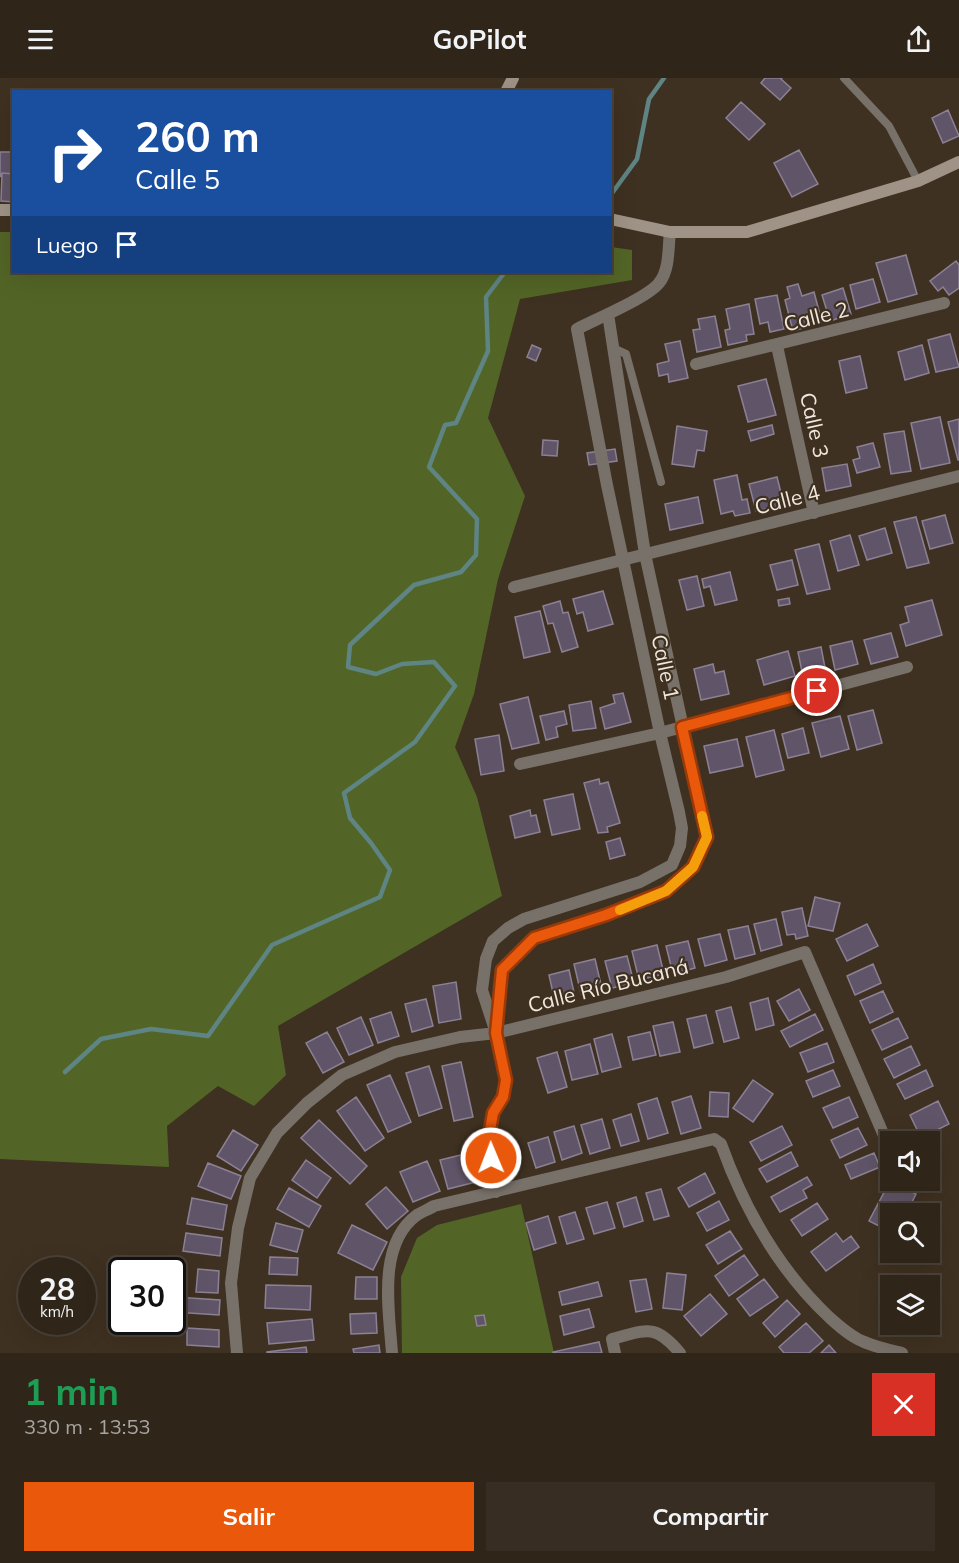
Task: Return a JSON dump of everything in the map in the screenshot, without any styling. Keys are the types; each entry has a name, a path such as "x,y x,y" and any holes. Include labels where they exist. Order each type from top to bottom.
{"street":[{"path":"612,219 670,232 747,232 918,181 959,162"},
{"name":"Calle 1","path":"496,1192 488,1142 493,1113 503,1097 506,1080 496,1033 482,990 486,959 493,940 524,919 640,882 672,865 680,846 682,828 607,485 577,329 639,298 660,283 667,266 670,232"},
{"name":"Calle 2","path":"696,364 777,346 944,303"},
{"name":"Calle 1","path":"496,1033 502,970 534,938 606,915 666,891 693,867 707,837 645,554 608,314"},
{"name":"Calle 3","path":"777,346 814,513"},
{"name":"Calle 4","path":"514,587 959,476"},
{"path":"520,764 660,733 907,667"},
{"name":"Calle Río Bucaná","path":"237,1353 231,1283 238,1228 250,1178 277,1133 307,1103 342,1075 394,1052 460,1037 496,1033 726,977 805,952 882,1131"},
{"path":"392,1353 389,1271 392,1250 403,1231 416,1216 434,1206 714,1139 721,1144 745,1200 767,1241 814,1303 861,1341 902,1353"},
{"path":"615,1353 612,1339 646,1330 659,1332 680,1353"}],"lane":[{"path":"844,78 889,126 918,181"},
{"path":"613,348 627,354 661,482"}],"green space":[{"path":"0,232 12,232 12,273 612,273 612,247 632,250 632,280 520,299 488,418 525,496 498,579 474,694 455,747 477,797 502,896 278,1026 286,1075 254,1106 218,1086 167,1126 169,1167 0,1159"},
{"path":"521,1204 554,1353 402,1353 401,1277 417,1238 437,1225"}],"building":[{"path":"765,78 782,78 791,88 780,100 761,83"},
{"path":"741,102 765,124 749,140 726,118"},
{"path":"948,110 959,136 943,143 932,118"},
{"path":"799,150 818,184 792,197 774,163"},
{"path":"0,152 12,152 12,174 2,173 0,177"},
{"path":"2,173 12,174 12,202 1,201"},
{"path":"906,255 917,294 888,302 876,263"},
{"path":"956,261 959,265 959,288 949,295 943,287 938,291 930,281"},
{"path":"873,279 880,302 856,309 850,285"},
{"path":"798,284 802,296 814,292 822,322 793,331 785,300 790,298 787,287"},
{"path":"843,288 851,314 830,321 822,295"},
{"path":"777,295 784,329 770,332 768,322 760,324 755,299"},
{"path":"749,304 754,334 746,335 747,341 728,345 725,330 730,329 726,309"},
{"path":"715,316 721,347 697,352 693,330 700,329 698,319"},
{"path":"950,334 959,367 936,372 928,340"},
{"path":"680,341 688,378 669,382 668,374 659,376 657,364 669,361 665,344"},
{"path":"532,345 541,349 536,361 527,357"},
{"path":"922,345 929,373 905,380 898,352"},
{"path":"860,356 867,388 846,393 839,361"},
{"path":"766,379 776,415 748,422 738,386"},
{"path":"940,417 950,463 921,469 911,423"},
{"path":"959,419 959,460 958,460 948,422"},
{"path":"772,425 774,434 751,441 748,431"},
{"path":"677,426 707,431 704,451 697,450 694,467 672,464"},
{"path":"904,431 911,471 891,474 884,434"},
{"path":"543,440 558,441 557,456 542,455"},
{"path":"873,443 880,467 857,473 853,460 860,458 857,447"},
{"path":"615,449 617,461 589,465 587,453"},
{"path":"847,464 851,486 826,491 822,468"},
{"path":"737,475 742,500 747,499 750,513 735,516 733,511 721,514 714,480"},
{"path":"777,477 784,505 756,511 749,484"},
{"path":"698,497 703,523 670,530 665,504"},
{"path":"945,515 953,543 930,549 922,521"},
{"path":"916,517 929,563 907,568 894,522"},
{"path":"885,528 892,553 867,560 859,536"},
{"path":"850,535 859,565 838,571 830,541"},
{"path":"819,544 830,589 807,594 795,550"},
{"path":"792,560 798,585 777,590 770,565"},
{"path":"730,572 737,600 715,605 710,586 704,588 702,579"},
{"path":"697,576 704,606 687,610 679,580"},
{"path":"603,591 613,624 588,631 583,612 577,614 573,599"},
{"path":"789,598 790,604 779,606 778,600"},
{"path":"932,600 942,635 906,646 900,625 909,622 905,607"},
{"path":"560,601 563,613 568,612 578,647 562,652 553,623 548,624 543,606"},
{"path":"540,611 550,652 524,658 515,617"},
{"path":"891,633 898,657 871,664 864,640"},
{"path":"852,641 858,664 835,670 830,646"},
{"path":"821,647 826,673 803,677 798,652"},
{"path":"788,651 795,676 764,685 757,660"},
{"path":"713,664 715,673 724,671 729,694 701,700 694,669"},
{"path":"623,693 631,722 605,729 600,708 615,703 613,695"},
{"path":"528,697 539,743 512,749 500,704"},
{"path":"591,701 596,728 573,731 569,705"},
{"path":"873,710 882,743 857,750 848,716"},
{"path":"564,711 567,724 556,727 558,737 546,740 540,716"},
{"path":"840,716 849,749 821,757 812,723"},
{"path":"803,728 809,753 788,758 782,734"},
{"path":"774,730 784,770 756,777 746,737"},
{"path":"499,735 504,771 481,775 475,739"},
{"path":"737,739 743,766 710,773 704,746"},
{"path":"599,779 600,784 608,782 620,823 607,827 608,832 598,833 584,783"},
{"path":"573,794 580,829 552,835 544,800"},
{"path":"530,810 531,816 536,815 540,832 515,838 510,816"},
{"path":"620,838 625,855 610,859 606,842"},
{"path":"815,897 840,903 833,931 808,926"},
{"path":"802,908 808,936 796,939 795,934 787,935 782,912"},
{"path":"776,919 782,945 761,951 754,924"},
{"path":"867,924 878,946 847,961 836,939"},
{"path":"748,926 755,954 735,959 728,930"},
{"path":"720,934 727,960 705,966 698,939"},
{"path":"688,941 695,968 673,974 666,946"},
{"path":"657,945 664,974 639,980 632,951"},
{"path":"627,956 634,983 612,988 605,961"},
{"path":"595,959 602,989 581,994 574,964"},
{"path":"873,964 881,983 855,995 847,976"},
{"path":"569,970 575,997 555,1002 549,975"},
{"path":"456,982 461,1019 439,1023 433,986"},
{"path":"799,989 810,1010 789,1021 777,1001"},
{"path":"883,991 893,1012 870,1023 860,1001"},
{"path":"768,998 774,1025 756,1030 750,1003"},
{"path":"426,999 433,1026 412,1032 405,1004"},
{"path":"731,1007 739,1038 724,1042 716,1011"},
{"path":"391,1012 399,1036 378,1043 370,1019"},
{"path":"815,1014 823,1030 790,1047 781,1031"},
{"path":"706,1015 713,1043 694,1048 687,1019"},
{"path":"361,1017 373,1045 349,1055 337,1028"},
{"path":"898,1018 908,1038 882,1050 872,1030"},
{"path":"673,1022 680,1052 660,1056 653,1026"},
{"path":"327,1032 344,1062 323,1073 306,1043"},
{"path":"650,1032 656,1055 633,1060 628,1037"},
{"path":"612,1034 621,1067 602,1072 594,1039"},
{"path":"827,1043 834,1062 808,1072 800,1053"},
{"path":"590,1044 598,1074 572,1080 565,1051"},
{"path":"911,1046 920,1065 894,1078 884,1059"},
{"path":"557,1052 567,1087 548,1093 537,1058"},
{"path":"461,1062 473,1117 454,1121 442,1066"},
{"path":"429,1066 442,1108 419,1116 406,1073"},
{"path":"833,1070 840,1086 813,1097 806,1081"},
{"path":"926,1070 933,1086 905,1099 897,1084"},
{"path":"390,1075 411,1122 388,1132 367,1085"},
{"path":"753,1080 773,1094 753,1122 733,1108"},
{"path":"710,1092 729,1093 728,1117 709,1116"},
{"path":"691,1096 701,1128 681,1134 672,1102"},
{"path":"356,1097 384,1138 365,1151 337,1111"},
{"path":"849,1097 858,1117 833,1128 823,1108"},
{"path":"657,1098 668,1133 648,1139 638,1104"},
{"path":"938,1101 949,1124 935,1131 918,1131 910,1115"},
{"path":"631,1114 639,1141 621,1146 613,1120"},
{"path":"602,1119 610,1148 590,1154 581,1125"},
{"path":"319,1120 367,1166 350,1184 301,1138"},
{"path":"574,1126 582,1153 562,1160 554,1132"},
{"path":"782,1126 792,1145 761,1161 750,1142"},
{"path":"858,1128 867,1145 840,1158 831,1140"},
{"path":"233,1130 258,1145 241,1171 217,1156"},
{"path":"548,1137 555,1162 536,1168 528,1143"},
{"path":"791,1152 798,1166 767,1182 759,1169"},
{"path":"469,1153 476,1182 448,1189 440,1160"},
{"path":"874,1153 880,1167 851,1179 845,1165"},
{"path":"306,1160 331,1178 317,1198 292,1180"},
{"path":"427,1161 440,1191 413,1202 400,1172"},
{"path":"208,1163 241,1176 231,1199 198,1186"},
{"path":"705,1173 715,1193 689,1207 678,1188"},
{"path":"807,1177 812,1185 803,1190 807,1198 780,1212 771,1197"},
{"path":"386,1187 408,1211 387,1229 366,1204"},
{"path":"289,1188 321,1206 309,1227 277,1209"},
{"path":"661,1189 669,1216 654,1220 646,1193"},
{"path":"885,1191 910,1191 916,1194 912,1203 880,1203 880,1226 869,1221"},
{"path":"636,1197 643,1221 624,1227 617,1203"},
{"path":"192,1198 227,1205 223,1230 187,1224"},
{"path":"719,1201 729,1220 707,1231 697,1213"},
{"path":"607,1202 615,1228 594,1234 586,1208"},
{"path":"817,1203 828,1219 802,1236 791,1220"},
{"path":"575,1212 584,1239 567,1244 559,1217"},
{"path":"548,1216 556,1243 534,1250 526,1223"},
{"path":"276,1223 303,1230 297,1252 270,1245"},
{"path":"352,1225 387,1242 373,1270 338,1253"},
{"path":"730,1231 742,1249 718,1264 706,1245"},
{"path":"186,1233 222,1238 220,1256 183,1251"},
{"path":"836,1233 843,1242 851,1236 859,1247 826,1271 811,1252"},
{"path":"744,1255 758,1275 729,1296 715,1276"},
{"path":"270,1257 298,1258 297,1275 269,1274"},
{"path":"198,1269 219,1271 218,1293 196,1292"},
{"path":"667,1273 686,1275 682,1310 663,1308"},
{"path":"356,1277 377,1277 377,1299 355,1299"},
{"path":"646,1279 652,1309 636,1312 630,1281"},
{"path":"764,1279 778,1297 750,1316 737,1299"},
{"path":"598,1282 602,1296 562,1305 559,1292"},
{"path":"266,1285 311,1286 310,1310 265,1308"},
{"path":"710,1294 727,1314 701,1336 684,1316"},
{"path":"186,1298 220,1300 219,1315 186,1313"},
{"path":"787,1300 800,1314 775,1337 763,1323"},
{"path":"589,1309 594,1327 564,1335 560,1316"},
{"path":"376,1313 377,1333 351,1334 350,1314"},
{"path":"484,1315 486,1325 477,1326 475,1316"},
{"path":"312,1319 314,1340 269,1344 267,1323"},
{"path":"806,1323 823,1341 809,1353 784,1353 779,1347"},
{"path":"187,1328 219,1330 219,1347 187,1345"},
{"path":"599,1342 602,1353 553,1353 553,1352"},
{"path":"379,1345 380,1353 354,1353 353,1349"},
{"path":"829,1345 836,1353 821,1353"},
{"path":"306,1347 307,1353 267,1353 267,1352"}],"waterway":[{"path":"612,193 637,159 649,99 664,78"},
{"path":"65,1072 101,1039 151,1029 208,1036 272,945 380,897 390,870 350,818 344,793 415,742 455,686 434,662 402,664 376,674 348,667 350,645 414,585 461,572 476,555 477,519 429,467 445,425 456,423 488,351 486,297 504,273"}],"slow traffic":[{"path":"620,910 666,891 693,867 707,837 702,816"}],"route":[{"path":"491,1158 488,1142 493,1113 503,1097 506,1080 496,1033 502,970 534,938 606,915 666,891 693,867 707,837 682,727 817,691"}]}
